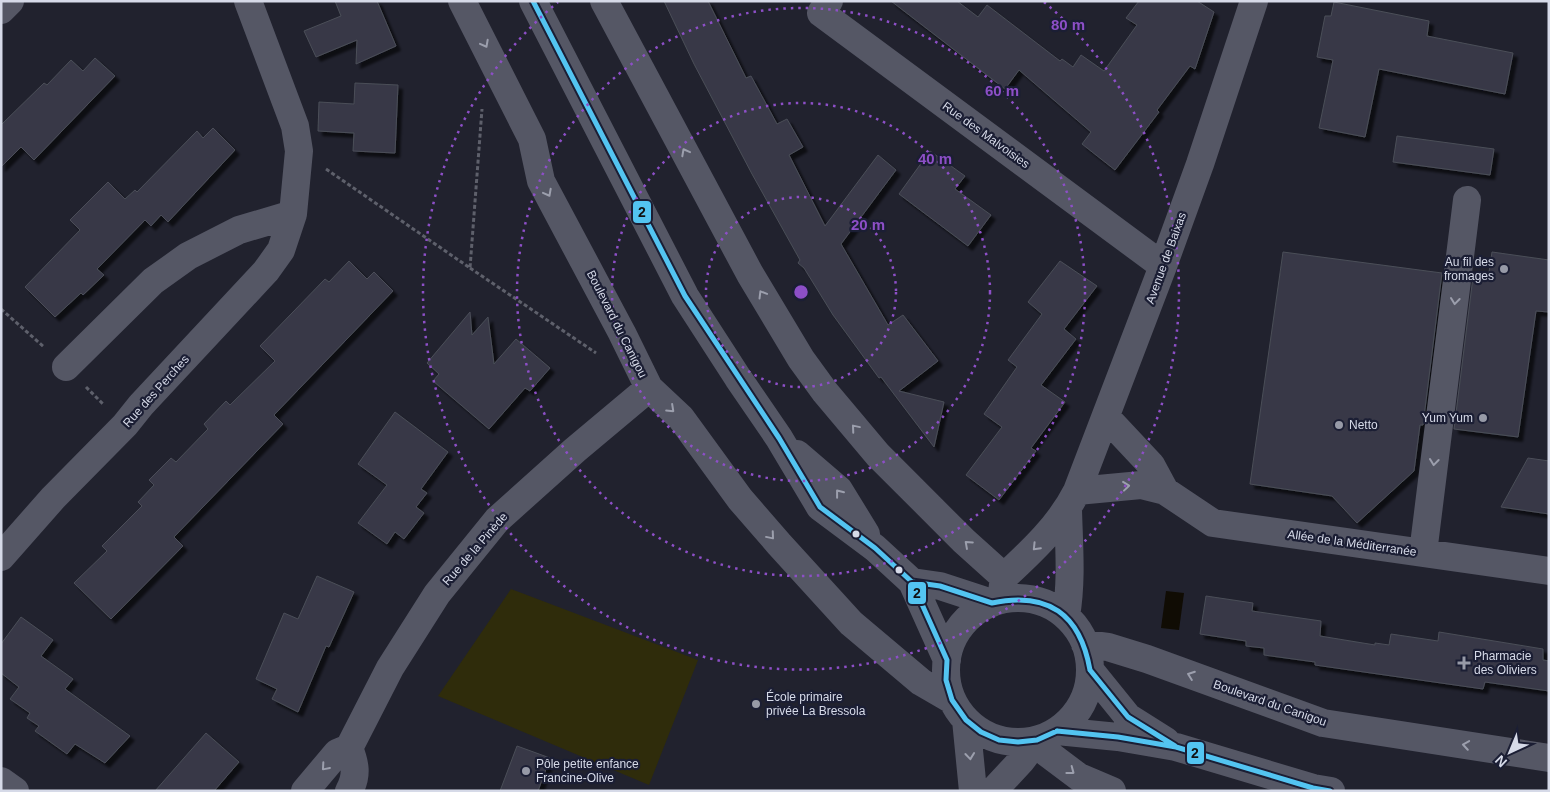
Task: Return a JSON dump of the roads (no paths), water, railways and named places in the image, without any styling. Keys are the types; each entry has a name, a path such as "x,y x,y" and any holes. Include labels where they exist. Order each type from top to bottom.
{"street":[{"path":"1,10 10,1"},
{"name":"Rue des Perches","path":"1,557 53,498 125,426 142,405 266,271 281,250 293,214 299,150 295,126 248,1"},
{"name":"Boulevard du Canigou","path":"462,1 532,139 541,181 622,333 649,388 681,418 740,499 778,544 851,623 921,682 959,710"},
{"path":"534,1 685,296 779,438 820,507 875,548 912,582 947,660"},
{"path":"604,1 750,274 801,359 825,392 878,455 964,540 999,593"},
{"name":"Rue des Malvoisies","path":"830,1 820,13 1163,266"},
{"name":"Avenue de Baixas","path":"999,593 1072,501 1163,266 1200,164 1254,1"},
{"path":"1423,553 1468,200"},
{"path":"66,367 153,281 188,256 239,230 293,214"},
{"name":"Rue de la Pinède","path":"305,791 337,753 349,748 390,668 437,594 497,520 575,450 649,388"},
{"name":"Allée de la Méditerranée","path":"1106,417 1151,465 1165,491"},
{"name":"Allée de la Méditerranée","path":"1072,501 1141,485 1165,491 1213,523 1549,571"},
{"name":"Avenue de Baixas","path":"1066,616 1069,596 1072,501"},
{"path":"912,582 1024,598 1046,604 1066,616 1077,629 1088,657 1128,717 1176,747"},
{"path":"973,791 959,710 946,680 947,660 952,642 961,625 999,593"},
{"name":"Boulevard du Canigou","path":"1088,657 1108,647 1147,659 1323,723 1549,758"},
{"path":"993,791 1045,736 1075,715 1086,694 1088,657"},
{"path":"959,710 981,732 999,740 1018,742 1045,736 1118,737 1176,747 1313,788 1331,791"},
{"path":"1045,736 1048,753 1055,759 1079,777 1112,791"},
{"path":"349,748 355,765 352,786 349,791"},
{"path":"1,781 15,791"}],"place":[{"name":"Au fil des fromages","path":"1504,269"},
{"name":"Yum Yum","path":"1483,418"},
{"name":"Netto","path":"1339,425"},
{"name":"Pharmacie des Oliviers","path":"1464,663"},
{"name":"École primaire privée La Bressola","path":"756,704"},
{"name":"Pôle petite enfance Francine-Olive","path":"526,771"}]}
